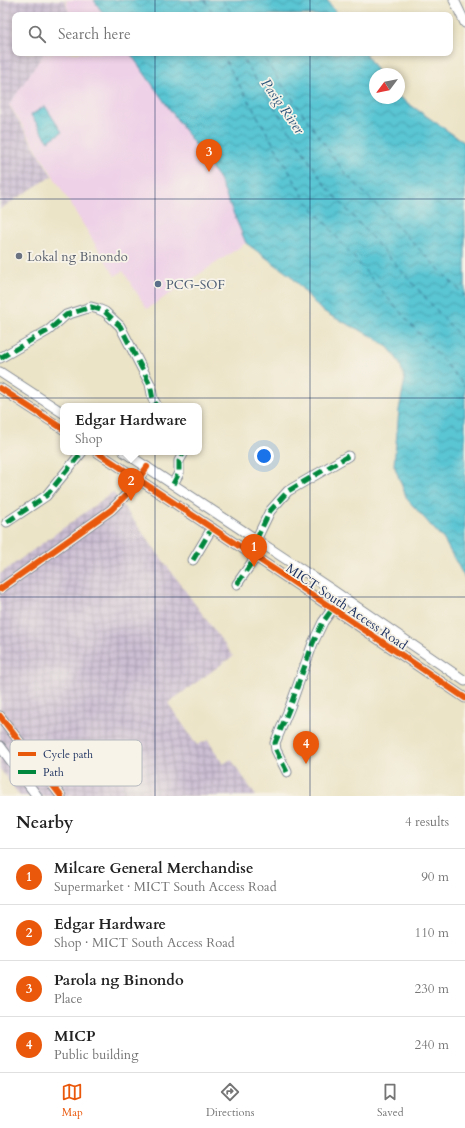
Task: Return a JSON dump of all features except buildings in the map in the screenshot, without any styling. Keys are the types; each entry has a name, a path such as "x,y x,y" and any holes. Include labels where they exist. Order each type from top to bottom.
{"street":[{"path":"454,0 462,10 465,23"},
{"path":"0,358 49,330 66,315 91,307 98,309 105,312 120,326 150,384 155,403"},
{"path":"0,372 60,411"},
{"path":"0,388 60,427"},
{"path":"7,522 46,496 80,455"},
{"name":"MICT South Access Road","path":"102,455 255,558 333,608 465,698"},
{"name":"MICT South Access Road","path":"129,455 465,681"},
{"path":"173,484 179,473 179,461 182,455"},
{"path":"241,548 252,537 270,511 288,491 348,456"},
{"path":"0,589 111,510 127,494 147,467"},
{"path":"193,560 212,528"},
{"path":"237,584 255,558"},
{"path":"287,772 276,750 275,743 288,713 313,643 323,622 333,608"},
{"path":"389,647 397,634"},
{"path":"0,716 18,740"},
{"path":"0,746 10,760"},
{"path":"30,786 37,796"},
{"path":"53,786 61,796"}],"shaded area":[{"path":"0,0 65,0 68,12 12,12 12,56 42,56 9,105 52,176 0,209"},
{"path":"66,0 94,0 102,12 68,12"},
{"path":"42,56 132,56 219,179 246,243 147,309 123,271 115,276 9,104"},
{"path":"113,492 233,656 168,703 197,745 208,740 223,764 231,759 256,796 20,796 13,786 142,786 142,740 10,740 10,782 0,769 0,574"}],"water":[{"path":"94,0 327,0 336,12 102,12"},
{"name":"Pasig River","path":"132,56 367,56 375,68 369,68 369,104 405,104 405,101 465,143 465,578 444,540 407,499 394,465 399,410 405,379 399,362 389,348 372,336 320,309 291,276 246,243 219,179"},
{"path":"45,106 62,132 48,141 31,115"}],"ferry route":[{"path":"190,0 197,12"},
{"path":"205,0 212,12"},
{"path":"222,0 231,12"},
{"path":"223,56 305,199 387,297 465,386"},
{"path":"241,56 325,185 465,342"},
{"path":"262,56 344,172 465,296"}],"marked path":[{"path":"0,358 49,330 66,315 91,307 98,309 105,312 120,326 150,384 155,403"},
{"path":"7,522 46,496 80,455"},
{"path":"173,484 179,473 179,461 182,455"},
{"path":"256,540 270,511 288,491 348,456"},
{"path":"193,560 212,528"},
{"path":"237,584 255,558"},
{"path":"287,772 276,750 275,743 290,707 313,643 323,622 333,608"}],"cycle path":[{"path":"0,388 60,427"},
{"path":"102,455 465,698"},
{"path":"0,589 111,510 127,494 147,467"},
{"path":"0,716 18,740"},
{"path":"53,786 61,796"}],"place":[{"name":"Parola ng Binondo","path":"209,172"},
{"name":"Lokal ng Binondo","path":"19,256"},
{"name":"PCG-SOF","path":"158,284"},
{"name":"Edgar Hardware","path":"131,501"},
{"name":"Milcare General Merchandise","path":"254,567"},
{"name":"MICP","path":"306,764"}]}
